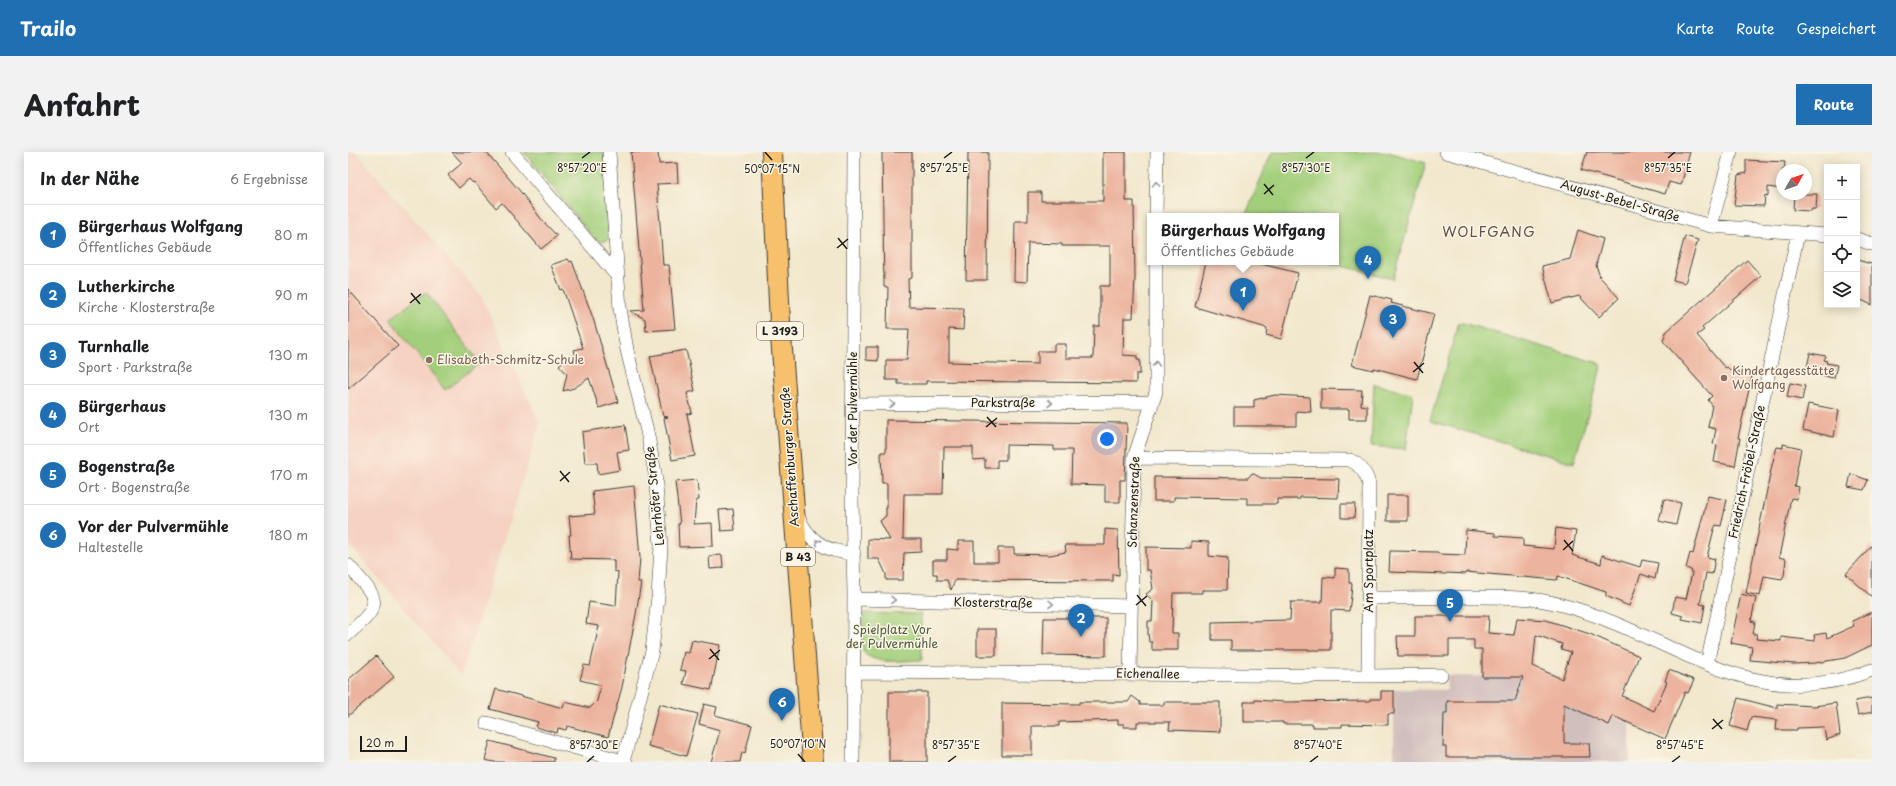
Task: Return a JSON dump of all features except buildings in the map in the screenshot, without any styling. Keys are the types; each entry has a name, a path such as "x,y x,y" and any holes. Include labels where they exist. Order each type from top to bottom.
{"main road":[{"name":"Aschaffenburger Straße","path":"772,152 780,324 813,762"}],"street":[{"path":"512,152 618,277"},
{"name":"Lehrhöfer Straße","path":"609,152 623,327 654,473 661,546 659,589 652,651 624,762"},
{"name":"Vor der Pulvermühle","path":"853,762 854,152"},
{"path":"1156,213 1157,152"},
{"name":"August-Bebel-Straße","path":"1446,152 1711,226 1824,235"},
{"path":"1711,226 1731,152"},
{"name":"Friedrich-Fröbel-Straße","path":"1707,664 1798,233"},
{"path":"1860,240 1872,244"},
{"name":"Schanzenstraße","path":"1130,674 1134,458 1156,392 1156,265"},
{"name":"Parkstraße","path":"854,404 1153,402"},
{"name":"Am Sportplatz","path":"1134,458 1350,460 1361,467 1366,473 1369,484 1368,676"},
{"path":"795,510 800,523 822,546 831,551 854,553"},
{"path":"348,566 372,594 374,606 369,617 348,634"},
{"path":"1369,598 1512,597 1562,604 1602,618 1707,664 1743,677 1779,684 1826,684 1842,681 1872,670"},
{"name":"Klosterstraße","path":"854,599 1131,606"},
{"name":"Eichenallee","path":"854,672 1368,676 1441,675"},
{"path":"487,723 624,762"}],"shaded area":[{"name":"Elisabeth-Schmitz-Schule","path":"348,152 356,152 481,296 540,424 461,676 348,543"},
{"path":"1446,676 1527,677 1630,724 1630,762 1394,762 1394,689 1447,690"}],"green space":[{"path":"524,152 604,152 610,236 608,240 601,242 592,236"},
{"path":"1272,152 1388,152 1426,163 1393,279 1339,265 1339,213 1246,213"},
{"path":"426,292 480,363 445,390 390,319"},
{"path":"1459,322 1602,364 1574,463 1430,421"},
{"path":"1374,384 1413,394 1406,449 1371,446"},
{"name":"Spielplatz Vor der Pulvermühle","path":"863,613 921,614 922,660 883,661 875,659 863,652"}],"place":[{"name":"Bürgerhaus","path":"1368,279"},
{"name":"Bürgerhaus Wolfgang","path":"1243,311"},
{"name":"Turnhalle","path":"1393,338"},
{"name":"Elisabeth-Schmitz-Schule","path":"429,360"},
{"name":"Kindertagesstätte Wolfgang","path":"1724,378"},
{"name":"Bogenstraße","path":"1450,622"},
{"name":"Lutherkirche","path":"1081,637"},
{"name":"Vor der Pulvermühle","path":"782,721"}],"district":[{"name":"WOLFGANG","path":"1489,232"}]}
